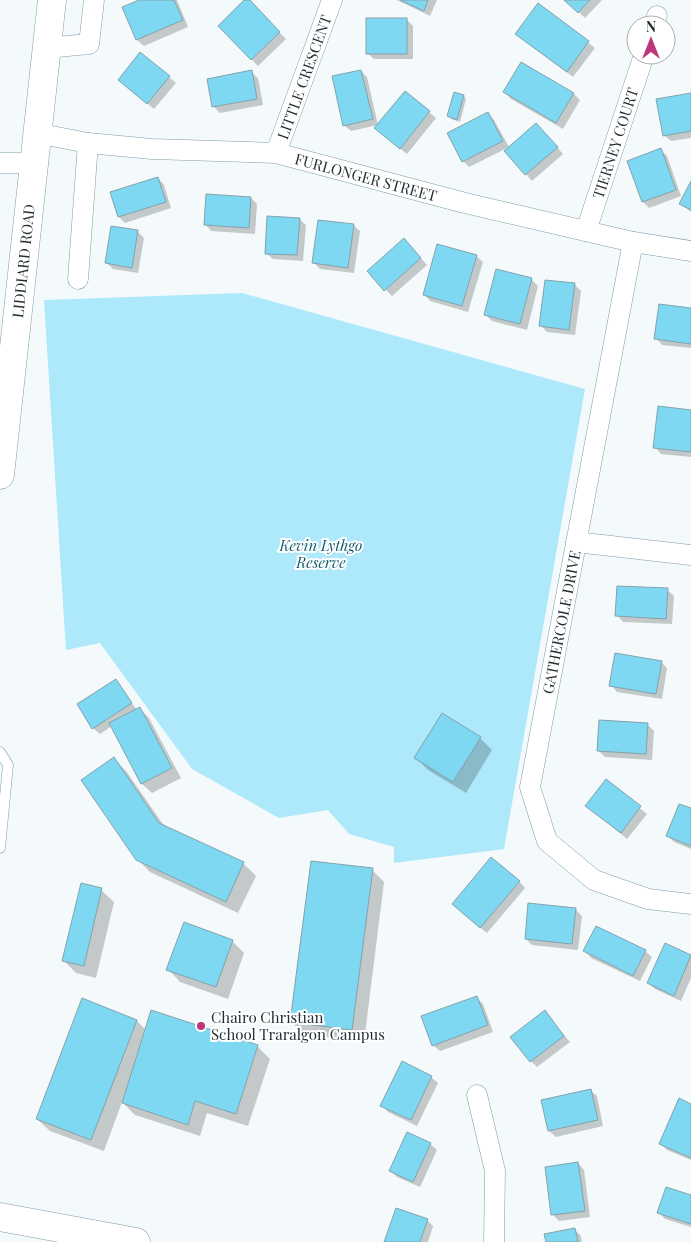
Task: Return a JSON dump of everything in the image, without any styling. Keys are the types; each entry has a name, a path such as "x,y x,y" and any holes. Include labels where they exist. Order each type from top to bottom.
{"street":[{"name":"LIDDIARD ROAD","path":"0,475 52,0"},
{"path":"46,48 89,44 94,0"},
{"name":"LITTLE CRESCENT","path":"276,153 332,0"},
{"name":"TIERNEY COURT","path":"586,231 641,65"},
{"name":"FURLONGER STREET","path":"36,133 88,143 152,149 276,153 465,203 633,242 691,251"},
{"path":"78,279 88,143"},
{"path":"0,163 33,163"},
{"name":"GATHERCOLE DRIVE","path":"633,242 530,786 547,841 594,880 648,900 691,904"},
{"path":"576,542 691,555"},
{"path":"477,1095 495,1171 494,1242"},
{"path":"0,1217 136,1242"}],"lane":[{"path":"0,752 8,766 0,848"}],"green space":[{"name":"Kevin Lythgo Reserve","path":"242,293 585,389 504,849 394,863 394,847 349,834 328,810 279,818 192,769 100,643 66,650 44,300"}],"building":[{"path":"139,0 174,0 183,20 136,40 122,7"},
{"path":"244,0 250,0 280,32 251,60 218,26"},
{"path":"400,0 428,0 424,11"},
{"path":"564,0 590,0 578,13"},
{"path":"538,3 589,41 567,72 515,34"},
{"path":"366,18 407,18 407,54 366,54"},
{"path":"140,52 170,76 147,104 118,80"},
{"path":"521,62 574,93 556,123 503,92"},
{"path":"252,70 257,99 212,107 207,79"},
{"path":"361,70 373,119 343,126 332,76"},
{"path":"405,91 430,111 400,149 374,128"},
{"path":"454,92 464,95 457,120 447,116"},
{"path":"691,93 691,131 663,136 656,99"},
{"path":"488,112 503,141 462,162 447,133"},
{"path":"536,123 558,147 525,175 504,151"},
{"path":"661,148 676,190 642,202 627,161"},
{"path":"158,177 166,202 118,217 110,192"},
{"path":"691,181 691,210 679,204"},
{"path":"206,194 251,197 249,228 204,225"},
{"path":"267,216 300,218 297,255 265,254"},
{"path":"318,220 354,224 348,268 312,263"},
{"path":"111,226 138,230 132,268 105,263"},
{"path":"404,238 421,258 384,291 367,271"},
{"path":"437,244 477,255 462,306 423,295"},
{"path":"496,269 532,278 520,324 484,315"},
{"path":"545,280 575,283 569,330 539,326"},
{"path":"659,304 691,308 691,344 654,339"},
{"path":"658,406 691,410 691,452 653,448"},
{"path":"617,586 668,588 666,619 615,616"},
{"path":"615,653 662,661 656,694 609,686"},
{"path":"116,679 132,703 92,729 77,704"},
{"path":"140,707 172,768 141,784 109,723"},
{"path":"442,713 481,737 453,782 414,758"},
{"path":"599,720 648,723 646,754 597,751"},
{"path":"114,757 159,823 244,862 226,902 136,860 81,780"},
{"path":"606,779 641,806 621,833 585,806"},
{"path":"679,804 691,808 691,846 666,836"},
{"path":"491,857 520,881 480,928 452,904"},
{"path":"311,861 373,868 352,1030 290,1022"},
{"path":"81,883 102,888 84,966 62,961"},
{"path":"528,903 576,908 572,944 525,939"},
{"path":"184,922 233,940 216,987 166,970"},
{"path":"596,926 646,950 633,976 583,951"},
{"path":"665,943 691,955 674,996 647,983"},
{"path":"477,996 488,1025 432,1046 421,1016"},
{"path":"82,998 137,1020 91,1140 36,1119"},
{"path":"151,1010 258,1045 236,1114 195,1101 188,1125 122,1103"},
{"path":"545,1010 564,1036 530,1062 510,1037"},
{"path":"402,1061 432,1076 411,1120 380,1106"},
{"path":"591,1089 598,1120 548,1131 541,1100"},
{"path":"679,1098 691,1104 691,1158 659,1144"},
{"path":"407,1132 431,1143 413,1182 389,1171"},
{"path":"578,1162 585,1211 551,1215 545,1167"},
{"path":"666,1187 691,1195 691,1224 657,1213"},
{"path":"396,1208 428,1219 420,1242 384,1242"},
{"path":"575,1228 578,1242 546,1242 544,1234"}],"place":[{"name":"Chairo Christian School Traralgon Campus","path":"201,1026"}]}
